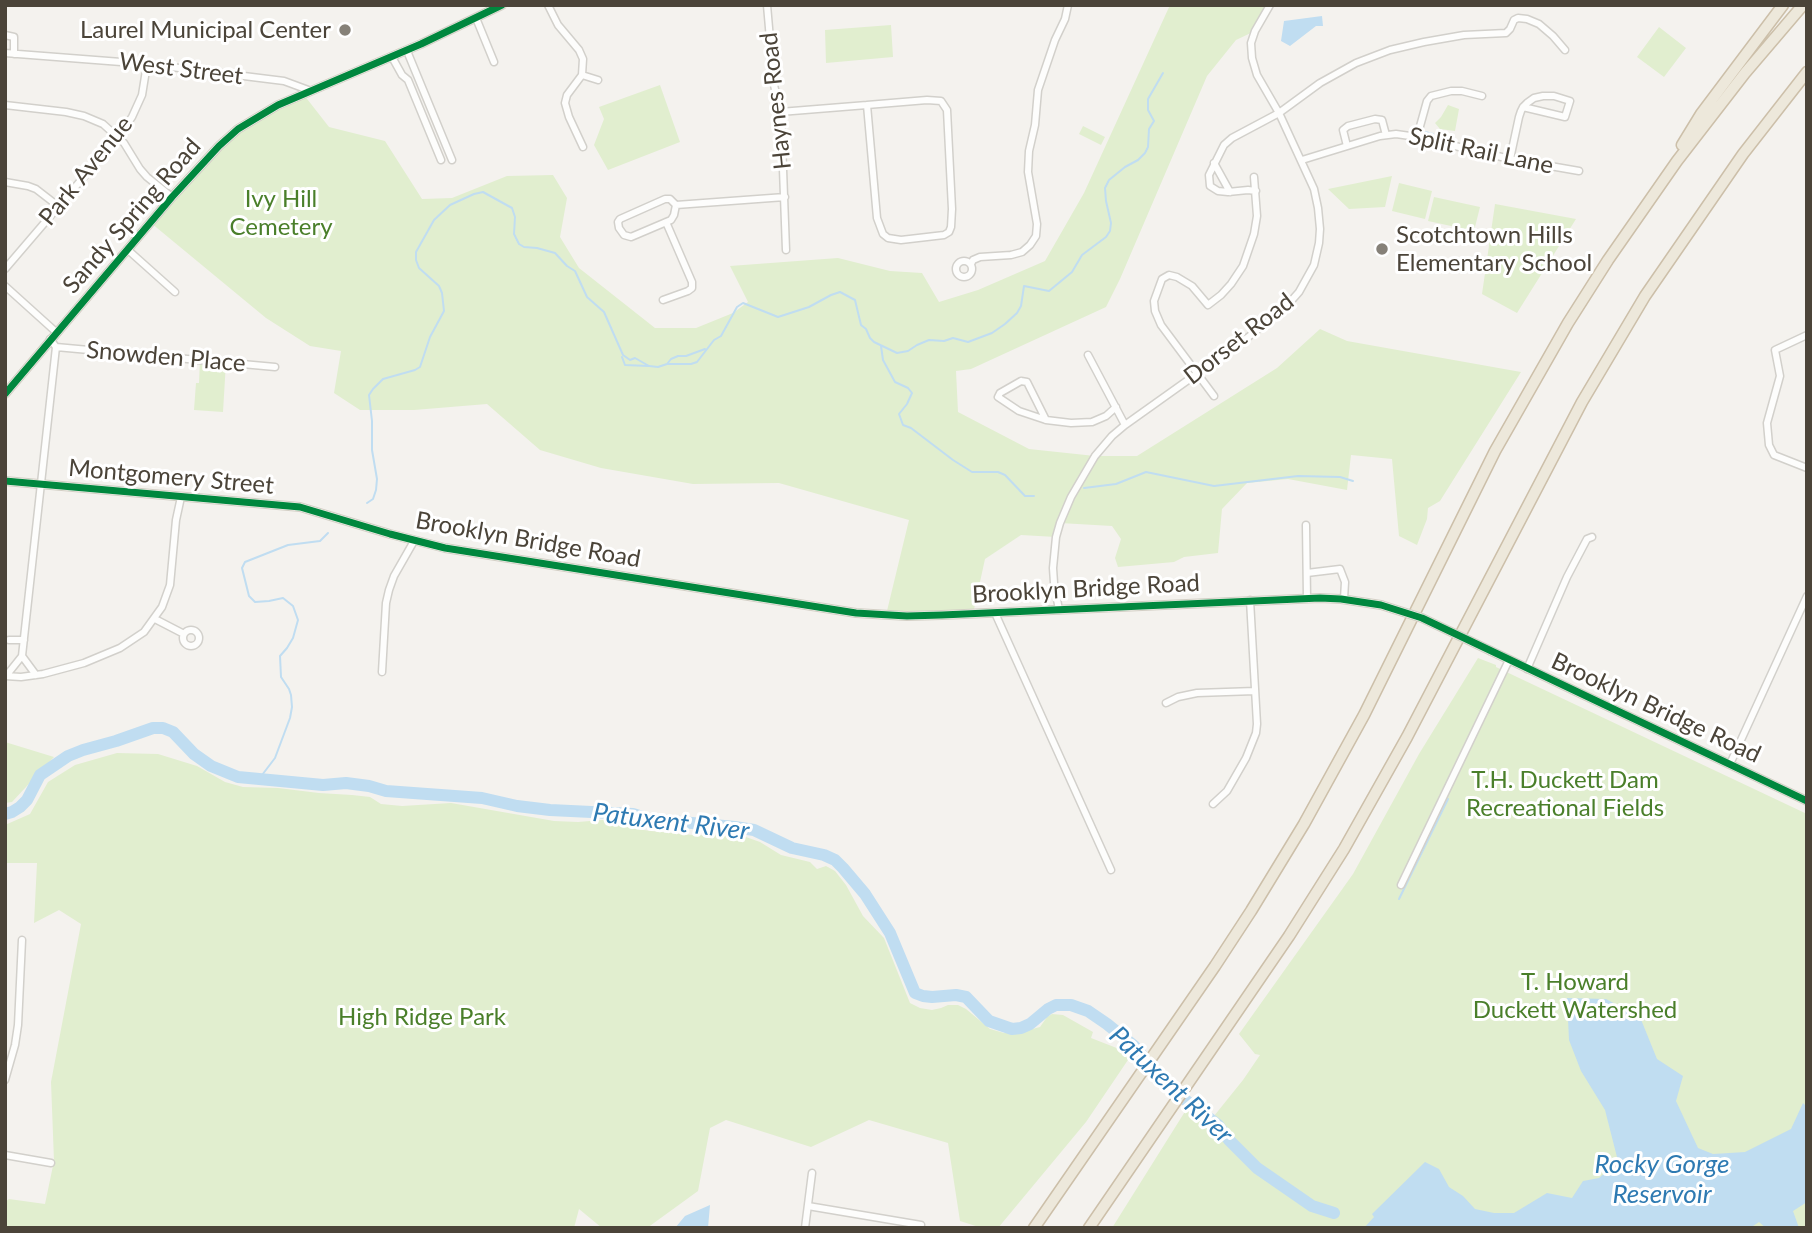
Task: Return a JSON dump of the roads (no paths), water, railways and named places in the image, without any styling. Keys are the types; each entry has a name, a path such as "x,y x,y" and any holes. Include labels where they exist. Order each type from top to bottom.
{"highway":[{"path":"1034,1228 1251,911 1304,824 1364,715 1495,451 1568,323 1701,114 1783,5"},
{"path":"1643,209 1745,73 1803,5"},
{"path":"1089,1228 1319,890 1379,790 1582,402 1645,296 1712,197 1807,72"}],"street":[{"name":"Sandy Spring Road","path":"5,394 172,197 238,129 270,109 407,51 502,5"},
{"path":"548,5 558,25 579,50 583,59 582,75 567,94 565,103 583,147"},
{"name":"Haynes Road","path":"767,5 774,85 780,112 786,250"},
{"path":"971,264 980,257 1012,255 1022,251 1036,236 1037,224 1028,172 1029,151 1035,125 1038,90 1069,5"},
{"name":"Dorset Road","path":"1059,610 1053,568 1060,523 1078,483 1095,456 1125,425 1284,309 1308,278 1317,255 1320,219 1314,189 1253,64 1251,52 1255,31 1270,5"},
{"path":"476,18 494,62"},
{"path":"1256,191 1218,191 1210,186 1209,175 1227,141 1279,113 1320,83 1373,56 1400,47 1446,38 1506,33 1518,18 1527,19 1544,28 1557,39 1564,50"},
{"path":"5,35 15,37 14,54"},
{"path":"407,51 452,160"},
{"name":"West Street","path":"5,53 147,64 284,81 312,92"},
{"path":"392,57 408,80 441,160"},
{"name":"Park Avenue","path":"5,269 118,137 140,102 147,64"},
{"path":"582,75 598,80"},
{"path":"1417,137 1427,101 1431,96 1448,91 1462,91 1482,96"},
{"path":"1510,159 1523,107 1534,98 1543,96 1570,101 1565,117 1523,107"},
{"path":"780,112 867,105 933,100 941,101 945,106 952,209 951,228 944,235 901,240 888,238 883,234 877,218 867,105"},
{"path":"5,105 48,109 84,116 103,124 118,137 147,177 172,197"},
{"path":"1347,146 1343,130 1348,126 1375,119 1382,120 1386,135"},
{"name":"Split Rail Lane","path":"1302,160 1396,134 1579,171"},
{"path":"1214,163 1230,192"},
{"path":"1214,396 1161,325 1154,306 1162,279 1169,275 1192,286 1208,305 1221,295 1239,274 1249,252 1257,216 1254,177"},
{"path":"5,182 36,189 58,206"},
{"name":"Haynes Road","path":"666,222 627,237 622,233 618,222 666,199 676,205 785,197"},
{"path":"663,300 692,288 692,282 666,222 674,215 676,205"},
{"path":"128,250 175,292"},
{"path":"5,286 54,339 22,656 6,676"},
{"path":"1807,335 1775,350 1780,376 1767,423 1769,445 1774,455 1807,468"},
{"name":"Snowden Place","path":"54,339 275,367"},
{"path":"1088,355 1125,425"},
{"path":"1046,420 1027,382 1021,381 1000,393 1000,400 1019,411 1046,420 1092,422 1106,416 1116,407"},
{"name":"Montgomery Street","path":"5,481 300,507 333,516"},
{"path":"6,676 21,677 62,670 103,656 144,632 162,607 170,585 176,520 181,497"},
{"name":"Brooklyn Bridge Road","path":"333,516 414,541 501,558 856,613 907,616 1307,598 1344,599 1381,605 1422,618 1807,801"},
{"path":"1306,525 1307,598"},
{"path":"1527,669 1567,578 1587,540 1592,537"},
{"path":"383,672 389,590 414,541"},
{"path":"1307,573 1340,569 1345,582 1344,599"},
{"path":"1730,764 1807,596"},
{"path":"1213,804 1227,791 1254,741 1257,724 1250,600"},
{"path":"995,613 1111,870"},
{"path":"155,619 184,634"},
{"path":"9,640 24,640"},
{"path":"22,656 36,675"},
{"path":"1401,885 1509,660"},
{"path":"1166,703 1186,695 1255,691"},
{"path":"5,1080 18,1025 22,940"},
{"path":"5,1155 51,1163"},
{"path":"805,1228 812,1173"},
{"path":"808,1206 921,1225"}],"water":[{"path":"1322,16 1323,26 1316,26 1290,46 1281,41 1284,21"},
{"name":"Rocky Gorge Reservoir","path":"1567,998 1606,999 1640,1017 1657,1059 1683,1076 1676,1101 1698,1148 1713,1154 1745,1152 1791,1129 1803,1103 1807,1107 1807,1202 1793,1211 1799,1228 1766,1228 1759,1222 1750,1228 1364,1228 1374,1217 1372,1214 1425,1162 1439,1169 1449,1187 1463,1196 1475,1209 1514,1213 1547,1193 1572,1198 1583,1181 1599,1178 1618,1161 1605,1110 1581,1071 1569,1040"},
{"path":"710,1205 708,1228 675,1228 685,1216"}],"waterway":[{"path":"367,503 373,499 377,479 372,450 369,395 383,379 420,367 430,337 444,311 439,286 419,268 416,252 434,220 450,205 483,192 512,208 515,217 514,234 519,244 555,253 575,271 587,297 604,312 623,355 649,366 697,362 714,340 721,336 737,307 743,303 778,317 809,307 840,292 855,300 861,325 870,338 897,353 908,351 929,340 944,341 953,338 968,342 992,333 1017,313 1021,306 1024,286 1049,291 1072,272 1082,255 1106,237 1111,223 1105,188 1109,180 1145,153 1149,129 1154,121 1148,110 1148,99 1163,73"},
{"path":"1425,132 1433,134"},
{"path":"881,346 883,360 895,382 912,393 899,414 903,425 972,472 998,472 1005,475 1025,496 1034,496"},
{"path":"667,364 678,356 705,349"},
{"path":"622,357 625,365 648,366"},
{"path":"1084,488 1116,484 1146,472 1214,486 1298,476 1340,477 1353,481"},
{"path":"259,779 275,758 290,718 291,695 281,677 280,656 293,638 298,620 293,606 283,598 255,602 249,596 242,568 245,562 288,545 320,541 328,533"},
{"name":"Patuxent River","path":"5,814 20,807 27,800 40,775 68,756 153,728 163,728 173,732 194,754 211,766 238,777 323,785 346,783 386,791 482,798 550,810 633,814 649,819 754,830 792,848 824,855 843,868 865,894 890,933 915,993 932,997 966,997 989,1021 1012,1029 1030,1024 1056,1005 1071,1005 1088,1011 1134,1046 1162,1079 1218,1125 1257,1168 1312,1206 1334,1213"},
{"path":"1399,899 1448,799"}],"place":[{"name":"Laurel Municipal Center","path":"345,30"},
{"name":"Scotchtown Hills Elementary School","path":"1382,249"}],"park label":[{"name":"Ivy Hill Cemetery","path":"281,213"},
{"name":"T.H. Duckett Dam Recreational Fields","path":"1565,794"},
{"name":"T. Howard Duckett Watershed","path":"1575,996"},
{"name":"High Ridge Park","path":"422,1017"}]}
